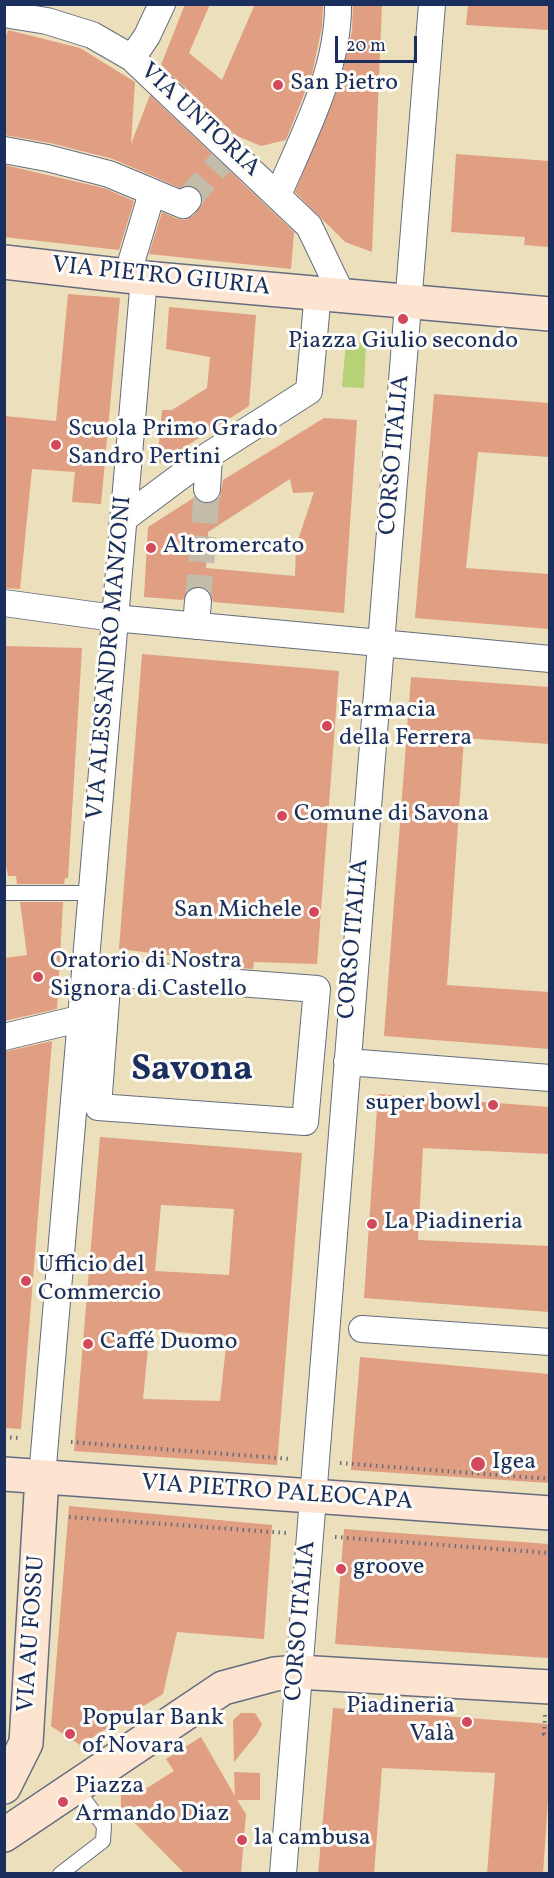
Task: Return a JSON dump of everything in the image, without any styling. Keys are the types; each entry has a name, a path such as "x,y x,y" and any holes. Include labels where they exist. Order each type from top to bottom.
{"street":[{"path":"132,58 147,36 162,4"},
{"path":"278,195 316,105 339,30 338,4"},
{"name":"CORSO ITALIA","path":"283,1874 379,644 432,4"},
{"name":"VIA UNTORIA","path":"4,14 47,21 92,35 132,58 226,156 278,195 309,226 330,293"},
{"path":"4,150 109,174 152,193 185,203"},
{"name":"VIA ALESSANDRO MANZONI","path":"42,1477 122,520 135,277 152,193"},
{"name":"VIA PIETRO GIURIA","path":"4,262 135,277 330,293"},
{"path":"122,520 209,455 309,391 330,293 549,314"},
{"path":"207,489 209,455"},
{"path":"196,626 198,601"},
{"path":"4,603 114,618 549,659"},
{"path":"108,973 317,989 305,1122 98,1107 105,1013 108,973"},
{"path":"4,1037 105,1013"},
{"path":"347,1062 549,1078"},
{"path":"362,1329 549,1342"},
{"name":"VIA PIETRO PALEOCAPA","path":"4,1474 549,1513"},
{"name":"VIA AU FOSSU","path":"4,1787 26,1743 42,1477"},
{"path":"4,1835 223,1688 275,1674 298,1672 549,1687"}],"lane":[{"path":"10,893 91,893"},
{"path":"60,1874 104,1841 104,1826 74,1786"}],"path":[{"path":"4,1437 20,1438"},
{"path":"75,1443 278,1458"},
{"path":"351,1464 549,1479"},
{"path":"68,1517 271,1532"},
{"path":"343,1537 549,1552"},
{"path":"545,1724 544,1734 549,1734"}],"green space":[{"path":"346,342 366,343 364,388 342,387"}],"building":[{"path":"185,4 210,4 189,53 222,80 255,4 323,4 322,27 312,74 286,140 261,146 235,135 161,65"},
{"path":"353,4 382,4 372,252 345,242 295,192 340,83 352,31"},
{"path":"468,4 549,4 549,30 466,25"},
{"path":"8,30 80,48 135,82 131,144 150,95 294,232 291,269 149,254 162,212 185,220 193,216 203,203 198,189 191,185 180,188 113,159 50,143 4,135 4,42"},
{"path":"456,154 549,161 549,247 524,245 525,237 451,232"},
{"path":"4,165 104,188 134,201 119,250 4,237"},
{"name":"Scuola Primo Grado Sandro Pertini","path":"68,294 120,298 101,504 72,502 75,472 32,469 20,589 4,588 4,416 56,421"},
{"path":"169,307 256,315 249,406 157,465 162,410 172,410 207,388 210,357 166,349"},
{"path":"434,394 549,403 549,457 478,452 466,568 549,574 549,629 415,618"},
{"path":"324,418 357,420 344,613 213,602 211,594 200,586 191,588 183,600 144,597 148,527 195,497 206,504 214,502 220,497 223,480","holes":["290,479 293,493 314,492 296,546 295,576 206,568 208,532"]},
{"path":"4,646 82,648 68,878 65,878 64,884 17,884 16,876 8,876 4,853"},
{"name":"Comune di Savona","path":"142,654 339,671 317,964 254,962 253,969 176,963 176,956 119,949"},
{"path":"411,677 549,687 549,744 464,738 447,985 549,992 549,1049 384,1036"},
{"path":"20,902 63,902 57,1009 4,1021 4,958 27,955"},
{"path":"52,1041 21,1429 4,1428 4,1052"},
{"path":"378,1094 549,1107 549,1154 423,1148 418,1240 549,1246 549,1312 364,1298"},
{"path":"100,1137 302,1153 277,1465 74,1451","holes":["161,1205 234,1209 229,1275 155,1271","150,1329 227,1337 220,1401 143,1399"]},
{"path":"360,1357 549,1374 549,1483 351,1470"},
{"path":"69,1506 272,1525 264,1639 177,1632 163,1694 80,1745 51,1726"},
{"path":"344,1529 549,1544 549,1658 335,1644"},
{"path":"333,1708 549,1724 549,1785 543,1874 487,1874 495,1773 382,1768 374,1874 318,1874"},
{"path":"241,1713 255,1713 262,1724 257,1734 234,1762 233,1720"},
{"path":"201,1737 235,1796 234,1772 260,1773 260,1800 237,1800 246,1814 241,1874 185,1874 121,1809 121,1795 134,1783 147,1788 174,1771 166,1759"}],"tunnel":[{"path":"188,200 221,162"},
{"path":"198,601 207,489"}],"place":[{"name":"San Pietro","path":"278,85"},
{"name":"Piazza Giulio secondo","path":"403,319"},
{"name":"Scuola Primo Grado Sandro Pertini","path":"56,445"},
{"name":"Altromercato","path":"151,548"},
{"name":"Farmacia della Ferrera","path":"327,726"},
{"name":"Comune di Savona","path":"282,816"},
{"name":"San Michele","path":"314,912"},
{"name":"Oratorio di Nostra Signora di Castello","path":"38,977"},
{"name":"super bowl","path":"493,1105"},
{"name":"La Piadineria","path":"372,1224"},
{"name":"Ufficio del Commercio","path":"26,1281"},
{"name":"Caffé Duomo","path":"88,1344"},
{"name":"Igea","path":"478,1464"},
{"name":"groove","path":"341,1569"},
{"name":"Piadineria Valà","path":"467,1722"},
{"name":"Popular Bank of Novara","path":"70,1734"},
{"name":"Piazza Armando Diaz","path":"63,1802"},
{"name":"la cambusa","path":"242,1840"}],"district":[{"name":"Savona","path":"192,1072"}]}
